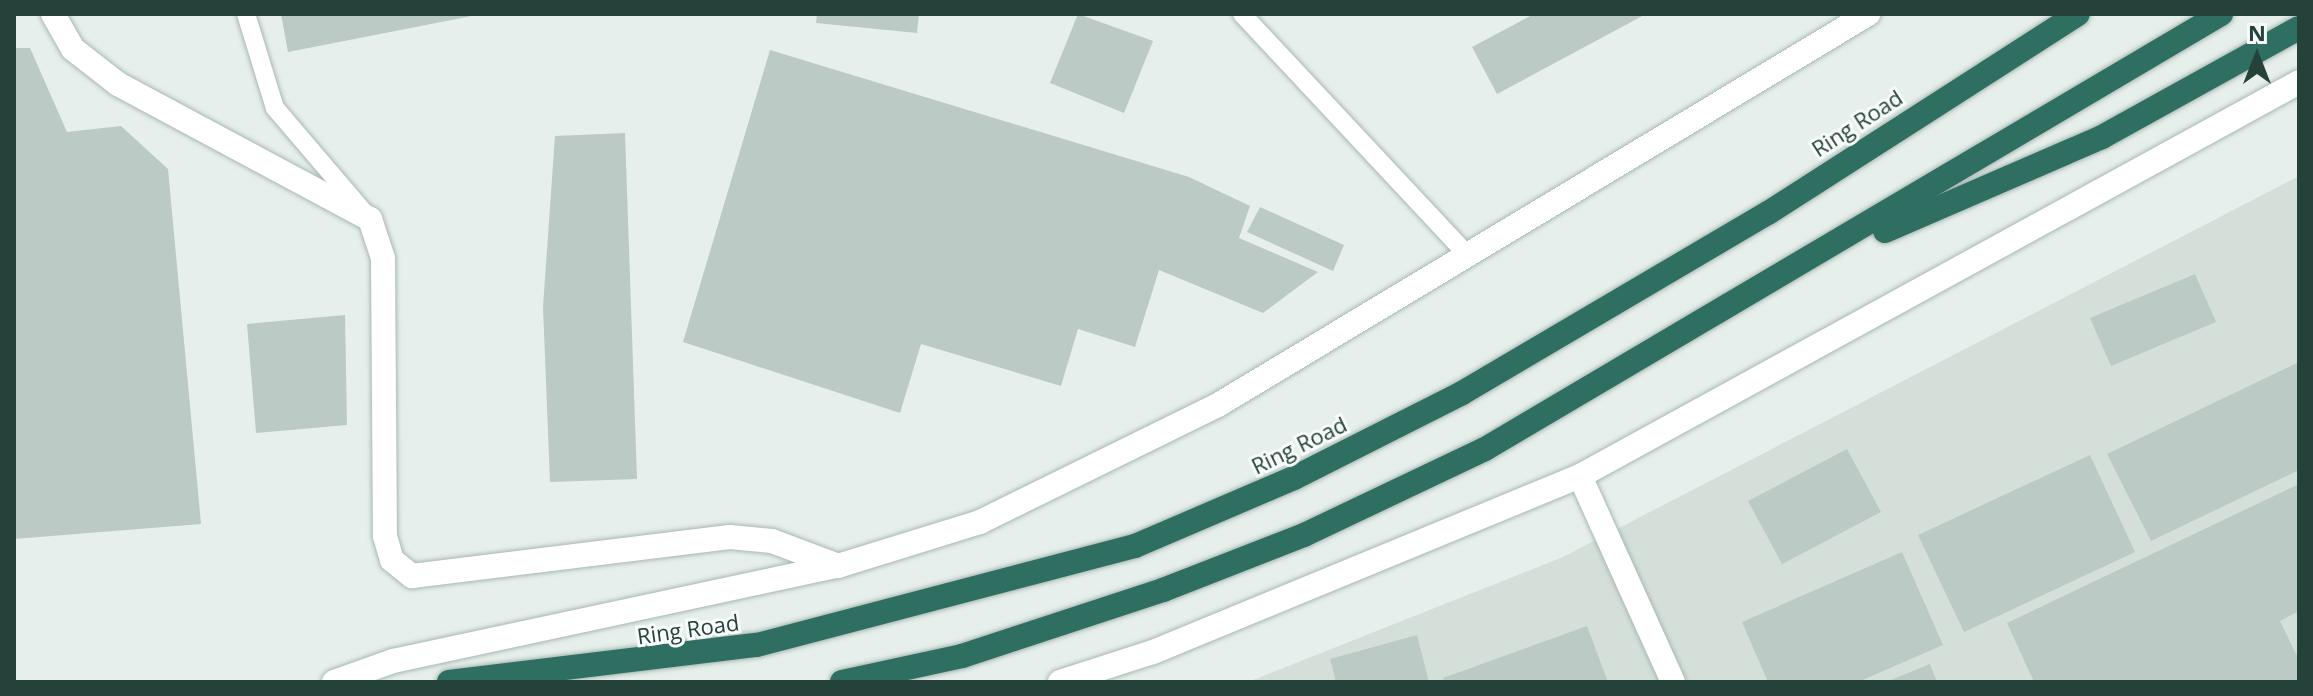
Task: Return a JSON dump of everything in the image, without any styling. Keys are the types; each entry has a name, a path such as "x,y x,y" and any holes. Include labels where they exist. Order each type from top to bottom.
{"highway":[{"name":"Ring Road","path":"449,682 757,645 1135,546 1294,478 1462,393 1768,213 2078,14"},
{"path":"842,682 962,656 1304,535 1485,449 1816,259 2221,14"},
{"path":"1816,259 2102,137 2299,28"}],"street":[{"path":"53,14 73,49 118,84 370,219 383,258 385,536 392,560 412,576 730,537 772,541 838,566"},
{"path":"334,682 393,661 838,566 980,522 1084,476 1218,405 1466,253 1868,14"},
{"path":"1060,682 1240,618 1580,476 2299,82"},
{"path":"1580,476 1673,682"}],"lane":[{"path":"246,14 275,108 370,219"},
{"path":"1242,14 1466,253"}],"shaded area":[{"path":"2299,176 2299,682 1248,682 1563,557"}],"building":[{"path":"281,14 477,14 477,15 288,52"},
{"path":"817,14 919,14 917,33 816,23"},
{"path":"1078,14 1153,41 1124,113 1050,83"},
{"path":"1534,14 1646,14 1497,94 1472,47"},
{"path":"14,48 30,48 67,132 121,126 168,169 201,524 14,539"},
{"path":"770,50 1189,177 1250,206 1239,238 1318,272 1263,313 1159,270 1135,347 1078,329 1061,386 921,344 900,413 683,342"},
{"path":"625,133 637,479 550,482 543,307 555,136"},
{"path":"1260,207 1344,245 1333,271 1247,232"},
{"path":"2195,274 2216,322 2111,366 2090,318"},
{"path":"345,315 347,425 256,433 247,324"},
{"path":"2297,363 2299,470 2151,541 2107,454"},
{"path":"1847,449 1881,512 1782,564 1748,501"},
{"path":"2090,455 2135,552 1964,632 1918,535"},
{"path":"2299,484 2299,611 2280,621 2299,660 2299,682 2034,682 2007,623"},
{"path":"1902,552 1943,645 1858,682 1768,682 1742,622"},
{"path":"1587,626 1608,682 1444,682 1443,678"},
{"path":"1417,635 1429,682 1336,682 1330,659"},
{"path":"1930,664 1937,682 1886,682"}]}
